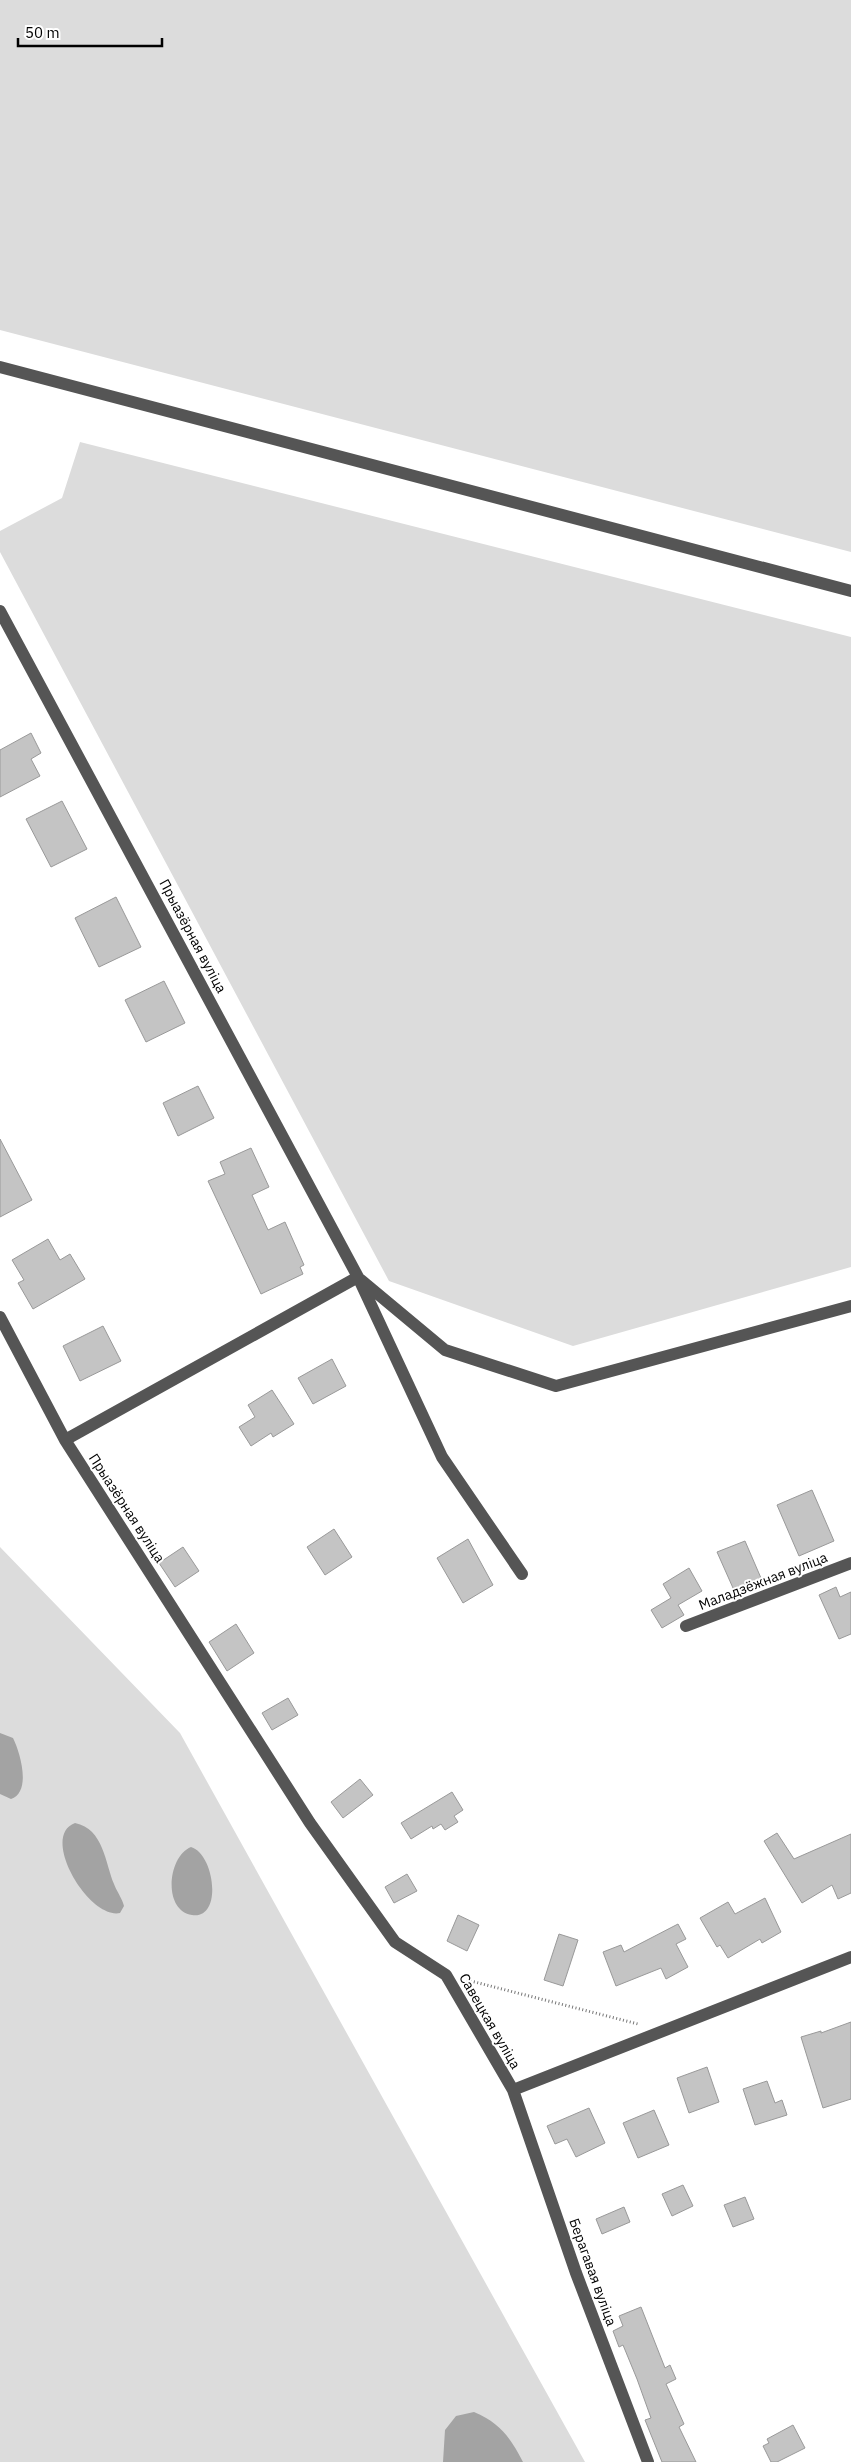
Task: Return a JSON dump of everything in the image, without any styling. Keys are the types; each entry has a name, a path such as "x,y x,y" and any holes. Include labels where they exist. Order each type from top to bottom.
{"street":[{"path":"0,367 851,590"},
{"name":"Прыазёрная вуліца","path":"0,611 358,1276 442,1457 522,1574"},
{"path":"65,1440 358,1276 445,1350 556,1386 851,1306"},
{"name":"Прыазёрная вуліца","path":"0,1317 65,1440 238,1710"},
{"name":"Маладзёжная вуліца","path":"686,1626 851,1563"},
{"name":"Савецкая вуліца","path":"238,1710 310,1823 395,1942 446,1975 513,2090 851,1958"},
{"name":"Берагавая вуліца","path":"513,2090 576,2274 648,2462"}],"path":[{"path":"446,1975 663,2030"}],"shaded area":[{"path":"0,0 851,0 851,552 0,330"},
{"path":"80,442 851,637 851,1267 573,1346 389,1281 0,552 0,531 62,498"},
{"path":"0,1547 180,1733 585,2462 0,2462"},
{"path":"0,1733 13,1738 19,1752 23,1771 21,1788 17,1795 11,1799 0,1794"},
{"path":"75,1823 85,1826 98,1839 124,1906 120,1913 108,1912 95,1904 72,1875 65,1859 62,1844 65,1831"},
{"path":"191,1847 199,1852 206,1861 212,1886 212,1898 208,1907 202,1914 192,1915 183,1911 176,1904 172,1883 177,1861"},
{"path":"474,2412 498,2426 514,2445 523,2462 443,2462 445,2430 456,2416"}],"building":[{"path":"31,733 41,753 31,759 40,776 0,797 0,750"},
{"path":"62,801 87,849 51,867 26,819"},
{"path":"116,897 141,947 99,967 75,918"},
{"path":"164,981 185,1023 146,1042 125,1000"},
{"path":"198,1086 214,1118 178,1136 163,1103"},
{"path":"0,1139 32,1200 0,1217"},
{"path":"251,1148 269,1187 252,1195 268,1230 285,1222 304,1265 300,1267 303,1274 261,1294 208,1181 225,1174 220,1162"},
{"path":"48,1239 60,1260 70,1254 85,1279 33,1309 18,1283 24,1280 12,1260"},
{"path":"103,1326 121,1361 80,1381 63,1346"},
{"path":"332,1359 346,1386 313,1404 298,1378"},
{"path":"272,1390 294,1424 273,1437 271,1433 251,1446 239,1427 255,1417 248,1405"},
{"path":"812,1490 834,1541 799,1556 777,1505"},
{"path":"334,1529 352,1557 325,1575 307,1547"},
{"path":"468,1539 493,1585 463,1603 437,1558"},
{"path":"745,1541 764,1585 737,1597 717,1552"},
{"path":"183,1547 199,1571 175,1587 159,1563"},
{"path":"689,1568 702,1591 678,1605 684,1615 662,1628 651,1610 671,1598 663,1584"},
{"path":"836,1587 840,1597 851,1592 851,1634 839,1639 819,1595"},
{"path":"236,1624 254,1653 227,1671 209,1642"},
{"path":"288,1698 298,1715 272,1730 262,1713"},
{"path":"360,1779 373,1795 343,1818 331,1802"},
{"path":"452,1792 463,1810 454,1816 458,1822 445,1830 441,1824 433,1829 432,1826 411,1839 401,1823"},
{"path":"777,1833 794,1859 851,1834 851,1893 838,1899 832,1885 802,1903 764,1841"},
{"path":"407,1874 417,1891 394,1903 385,1887"},
{"path":"765,1898 781,1932 762,1943 760,1939 728,1958 720,1945 717,1947 700,1918 728,1902 735,1914"},
{"path":"458,1915 479,1925 467,1951 447,1941"},
{"path":"678,1924 686,1939 676,1944 688,1967 666,1979 661,1968 616,1986 603,1952 621,1945 624,1952"},
{"path":"559,1934 578,1940 563,1986 544,1980"},
{"path":"851,2022 851,2099 823,2108 801,2037 821,2031 821,2033"},
{"path":"707,2067 719,2102 689,2113 677,2078"},
{"path":"767,2081 775,2103 782,2100 787,2115 755,2125 743,2089"},
{"path":"589,2108 605,2143 576,2157 567,2139 555,2144 547,2126"},
{"path":"654,2110 669,2145 638,2158 623,2123"},
{"path":"683,2185 693,2206 672,2216 662,2194"},
{"path":"745,2197 754,2219 733,2227 724,2205"},
{"path":"624,2207 630,2222 602,2234 596,2219"},
{"path":"641,2307 665,2368 670,2365 676,2379 666,2384 684,2424 679,2427 696,2462 662,2462 645,2420 651,2418 637,2379 623,2345 619,2347 613,2331 623,2326 619,2316"},
{"path":"793,2425 805,2448 777,2462 771,2462 763,2446 769,2443 767,2439"}]}
